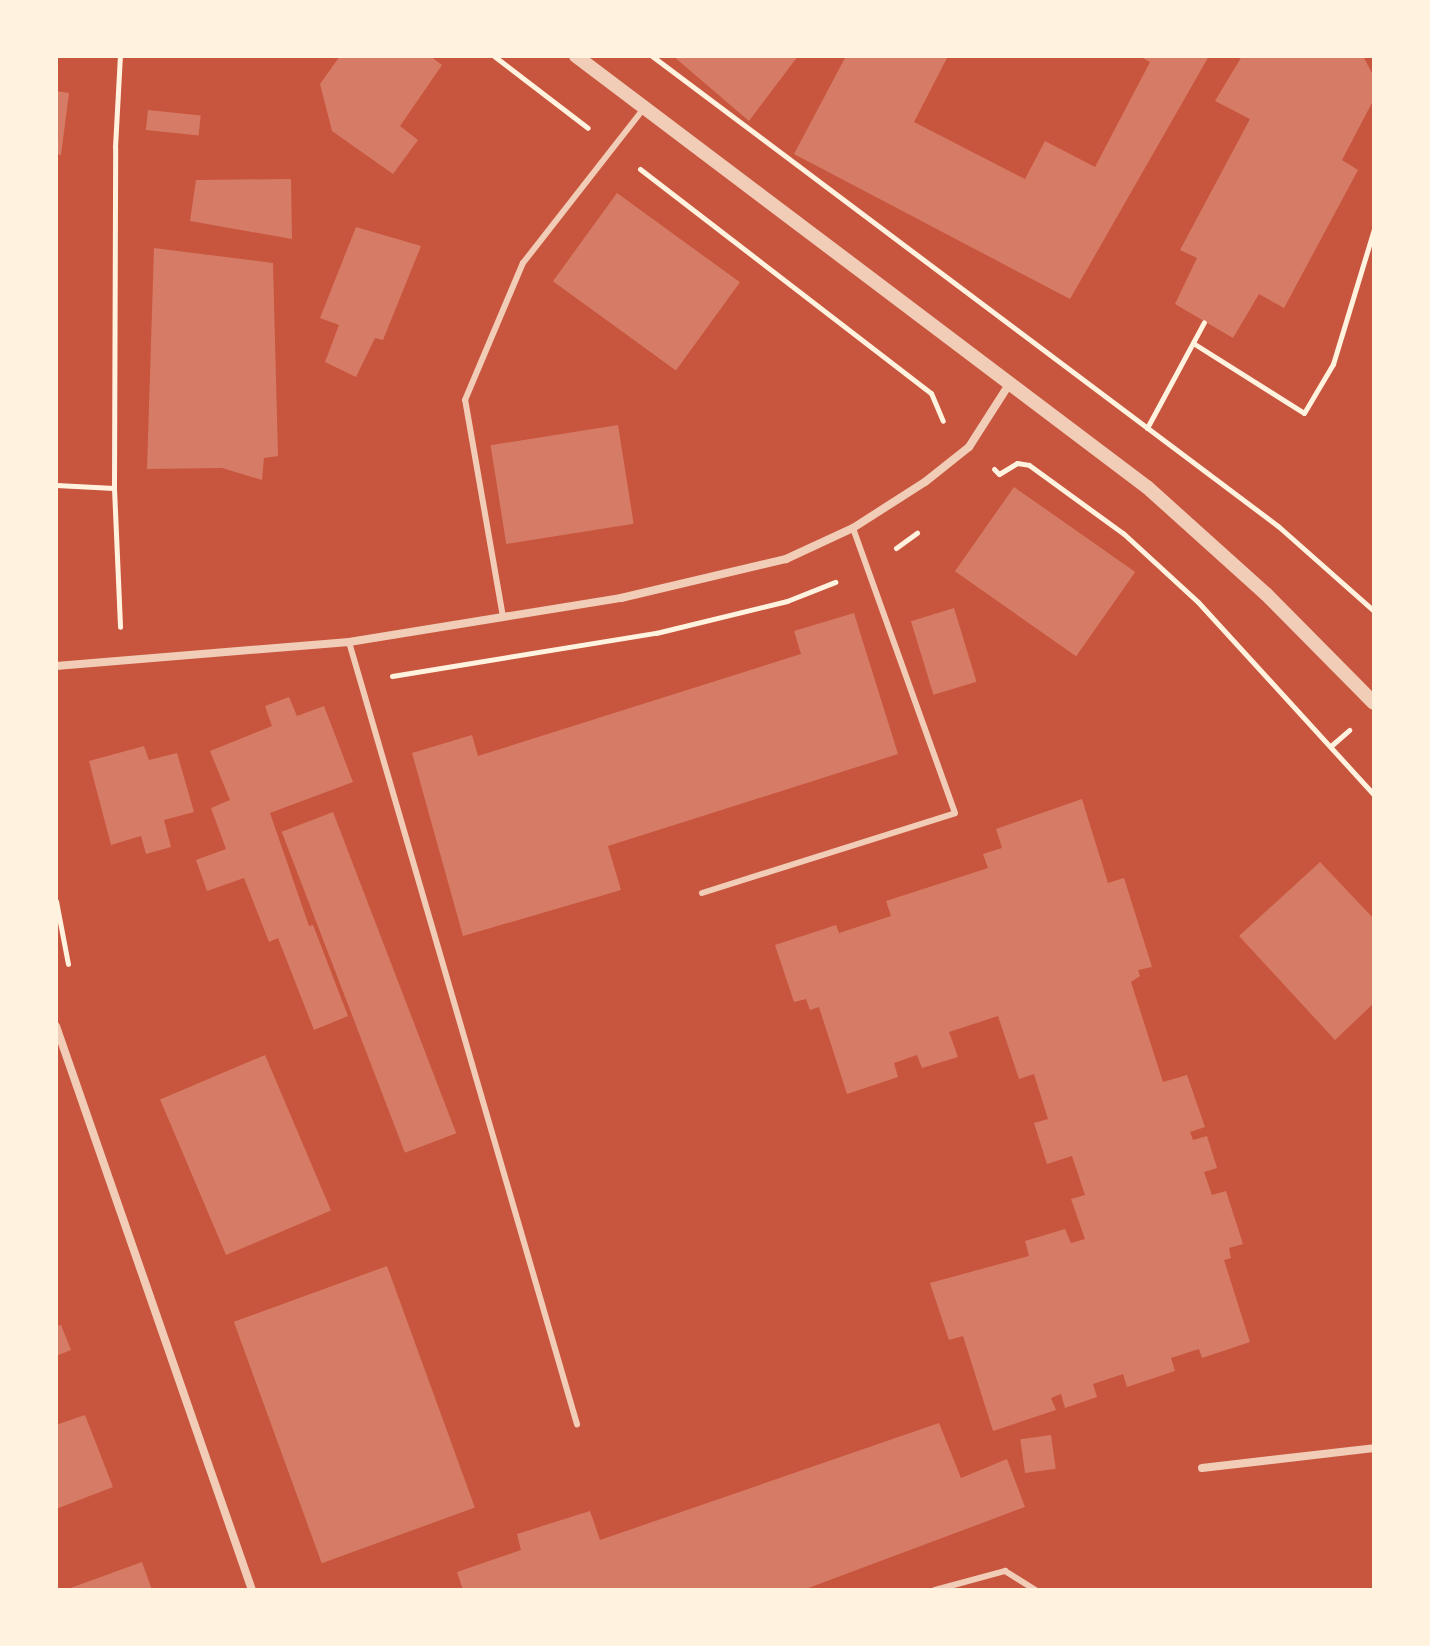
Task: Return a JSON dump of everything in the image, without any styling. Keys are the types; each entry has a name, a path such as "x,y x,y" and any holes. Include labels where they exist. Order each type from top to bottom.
{"street":[{"path":"576,56 1147,487 1266,594 1374,703"},
{"path":"56,666 349,642 712,581 786,559 853,528 969,447 1010,382"},
{"path":"56,1026 252,1590"},
{"path":"1202,1468 1374,1448"}],"lane":[{"path":"503,617 465,400 523,263 645,107"},
{"path":"702,893 955,813 853,528"},
{"path":"349,642 577,1424"},
{"path":"935,1590 1005,1571 1035,1590"}],"path":[{"path":"120,56 115,147 114,488 122,661"},
{"path":"652,56 1278,526 1374,611"},
{"path":"1193,343 1304,413 1333,364 1374,229"},
{"path":"1147,428 1204,322"},
{"path":"56,485 114,488"},
{"path":"56,901 68,964"}],"building":[{"path":"340,56 430,56 442,65 400,126 418,140 393,174 332,131 320,84"},
{"path":"673,56 798,56 749,121"},
{"path":"846,56 948,56 914,122 1025,179 1045,141 1095,167 1150,62 1139,56 1209,56 1070,299 794,154"},
{"path":"1242,56 1363,56 1374,77 1374,99 1342,160 1358,170 1284,308 1259,294 1233,338 1175,304 1197,258 1180,250 1250,119 1215,101"},
{"path":"56,91 69,93 61,155 56,154"},
{"path":"148,110 201,116 199,135 146,130"},
{"path":"291,179 292,239 190,221 196,180"},
{"path":"617,193 740,282 676,371 553,281"},
{"path":"356,227 421,246 383,340 375,338 356,377 325,362 339,325 320,318"},
{"path":"154,248 273,263 278,456 264,458 262,480 222,468 147,469"},
{"path":"618,425 634,524 506,544 491,445"},
{"path":"1014,487 1135,572 1076,656 955,571"},
{"path":"954,608 977,682 933,695 911,621"},
{"path":"854,613 898,754 608,846 621,890 463,936 412,753 472,735 478,756 801,654 794,631"},
{"path":"289,697 297,716 324,706 353,782 270,813 309,926 313,925 348,1016 314,1030 278,938 269,942 244,878 207,891 196,860 226,849 211,808 230,800 210,751 272,726 265,706"},
{"path":"144,746 149,760 177,753 194,812 164,820 171,847 146,854 141,836 111,845 89,761"},
{"path":"1082,799 1108,883 1124,878 1152,967 1138,970 1140,976 1131,982 1163,1082 1187,1075 1205,1127 1190,1132 1193,1140 1207,1136 1217,1168 1204,1172 1212,1195 1226,1191 1243,1244 1229,1248 1231,1258 1224,1260 1250,1342 1202,1358 1199,1349 1171,1358 1175,1371 1127,1387 1123,1374 1093,1384 1097,1397 1065,1408 1061,1394 1051,1398 1056,1410 993,1431 963,1336 949,1340 930,1283 1029,1256 1025,1241 1065,1229 1071,1243 1085,1239 1071,1199 1085,1195 1072,1156 1047,1164 1034,1123 1048,1119 1034,1074 1019,1079 998,1016 949,1032 958,1057 922,1068 917,1055 894,1063 898,1077 847,1094 819,1007 810,1010 806,999 794,1002 775,945 836,925 839,933 891,916 886,901 988,868 983,854 1002,848 996,829"},
{"path":"333,812 456,1133 405,1153 282,832"},
{"path":"1320,862 1374,919 1374,1003 1335,1040 1239,936"},
{"path":"265,1055 331,1211 226,1255 160,1100"},
{"path":"387,1266 475,1508 322,1563 234,1322"},
{"path":"61,1325 71,1350 56,1356 56,1326"},
{"path":"85,1415 113,1487 56,1509 56,1425"},
{"path":"939,1423 961,1478 1007,1459 1025,1507 803,1590 463,1590 457,1572 521,1550 517,1534 590,1511 600,1540"},
{"path":"1051,1435 1056,1469 1025,1473 1020,1439"},
{"path":"142,1562 152,1590 65,1590"}]}
